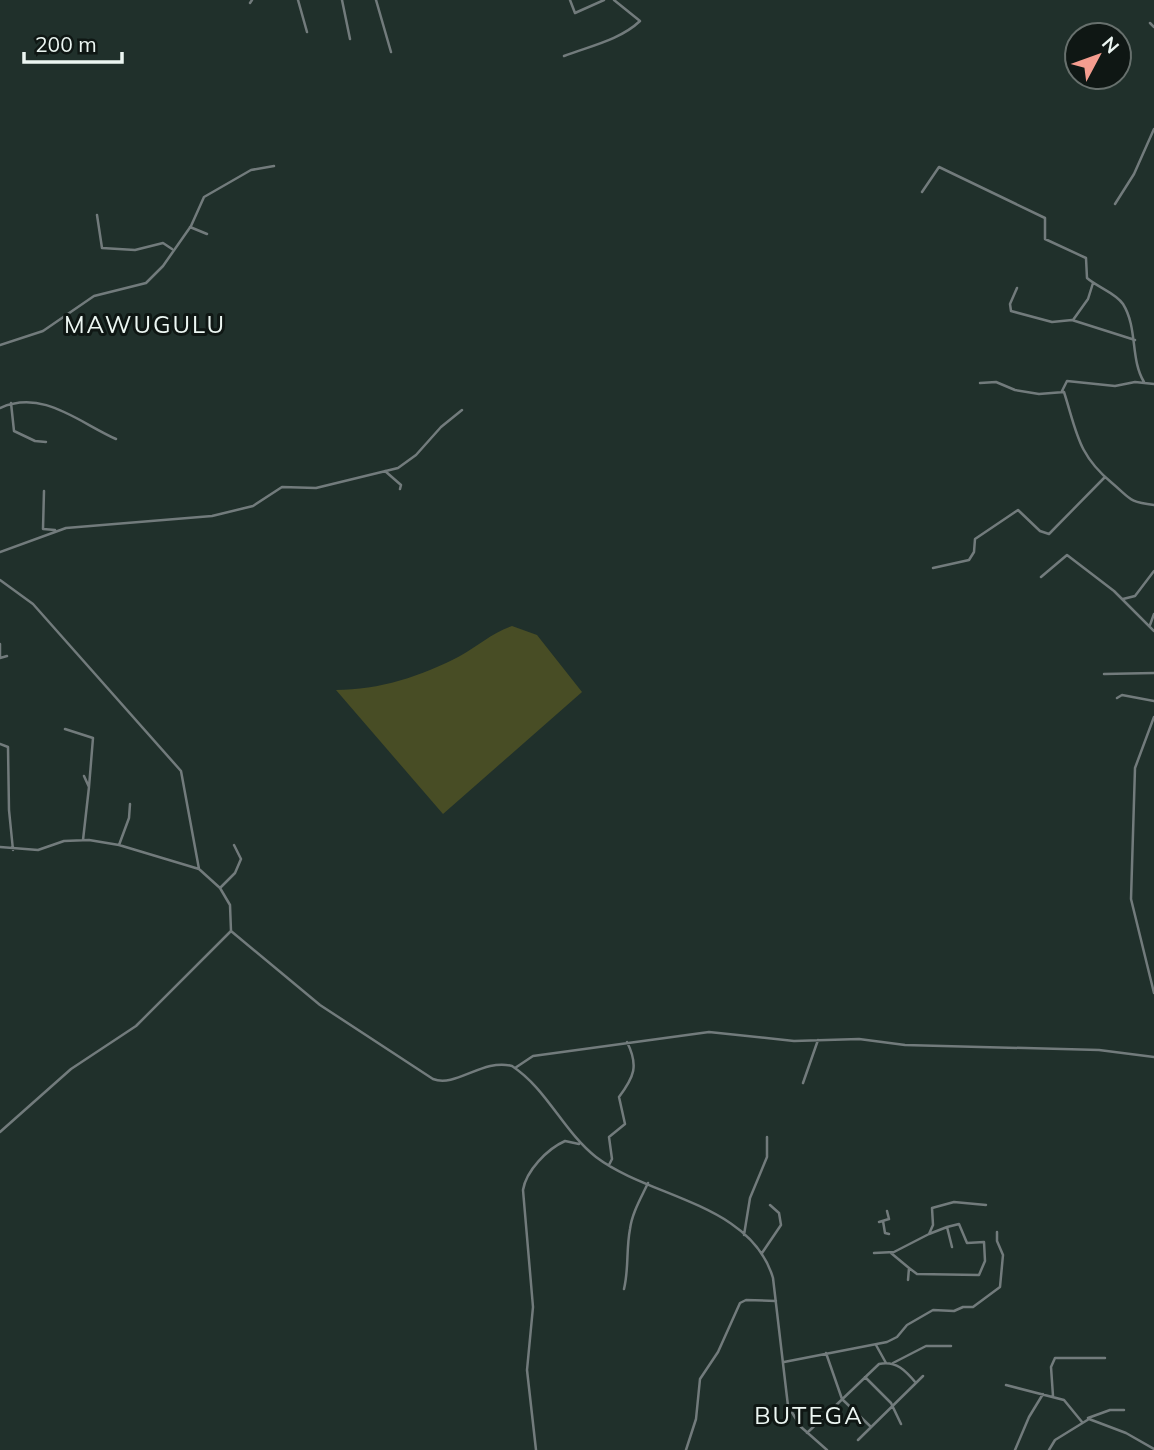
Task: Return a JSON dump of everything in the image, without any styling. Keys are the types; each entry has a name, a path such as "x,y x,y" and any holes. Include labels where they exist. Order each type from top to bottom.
{"street":[{"path":"298,0 307,32"},
{"path":"342,0 350,40"},
{"path":"376,0 391,52"},
{"path":"569,0 575,13 604,0"},
{"path":"564,56 612,39 630,30 640,21 614,0"},
{"path":"1150,23 1154,27"},
{"path":"1115,204 1134,174 1154,129"},
{"path":"1149,140 1154,143"},
{"path":"0,345 43,331 94,296 139,287 154,277 172,248 190,227 204,197 251,170 274,166"},
{"path":"922,192 939,167 1045,218 1045,239 1086,258 1087,278 1122,303 1135,340 1137,371 1144,383"},
{"path":"97,215 102,248 135,250 163,243 172,248"},
{"path":"190,227 207,234"},
{"path":"1073,321 1088,299 1093,283"},
{"path":"1017,288 1010,304 1011,311 1052,323 1073,321 1135,340"},
{"path":"1154,384 1115,386 1067,381 1062,391 1081,448 1092,466 1127,500 1154,505"},
{"path":"980,383 996,382 1015,390 1039,394 1062,391"},
{"path":"0,408 11,403 34,403 59,408 116,439"},
{"path":"11,403 14,431 34,441 46,442"},
{"path":"44,491 43,529 51,531 212,516 253,506 282,487 316,488 405,464 453,415 462,410"},
{"path":"385,471 401,485 400,489"},
{"path":"933,568 969,560 974,552 975,539 1018,510 1040,531 1049,534 1105,477"},
{"path":"0,552 65,528"},
{"path":"1041,577 1066,555 1123,599 1154,631"},
{"path":"1123,599 1135,596 1154,572"},
{"path":"0,580 33,604 181,771 198,869"},
{"path":"0,585 7,583"},
{"path":"1150,625 1154,615"},
{"path":"0,644 0,658 8,656"},
{"path":"1104,674 1154,673"},
{"path":"1117,698 1122,695 1154,701"},
{"path":"1154,717 1135,768 1130,899 1154,993"},
{"path":"65,729 93,738 83,840"},
{"path":"0,744 8,747 13,850"},
{"path":"84,776 89,786"},
{"path":"119,845 130,804"},
{"path":"0,847 38,850 64,841 83,840 119,845 198,869 220,888 230,905 231,931 136,1026 71,1069 0,1132"},
{"path":"220,888 235,873 241,859 234,845"},
{"path":"231,931 320,1004 433,1079 446,1081 496,1065 514,1068 582,1144 609,1165 688,1199 744,1235 762,1252 773,1278 788,1406 807,1433 827,1450"},
{"path":"514,1068 533,1056 709,1032 794,1041 1099,1050 1154,1057"},
{"path":"803,1083 818,1040"},
{"path":"609,1165 612,1159 609,1137 625,1124 619,1097 635,1072 633,1054 627,1042"},
{"path":"744,1235 751,1198 767,1157 767,1137"},
{"path":"536,1450 527,1370 534,1317 524,1184 556,1146 565,1141 582,1144"},
{"path":"624,1289 629,1266 632,1220 648,1183"},
{"path":"929,1234 932,1208 954,1202 986,1205"},
{"path":"762,1252 781,1225 779,1213 770,1205"},
{"path":"887,1211 890,1217 881,1221 885,1233 889,1234"},
{"path":"874,1253 891,1253 929,1234 959,1224 967,1243 985,1242 985,1261 979,1275 917,1274 891,1253"},
{"path":"947,1227 953,1247"},
{"path":"784,1362 894,1340 907,1325 933,1310 954,1311 973,1307 1000,1287 1003,1255 997,1241 997,1232"},
{"path":"908,1280 909,1268"},
{"path":"686,1450 696,1419 701,1379 718,1352 740,1303 746,1300 776,1301"},
{"path":"876,1345 886,1363"},
{"path":"807,1433 865,1377 886,1363 893,1363 926,1346 951,1346"},
{"path":"826,1353 842,1399 871,1427"},
{"path":"1053,1396 1051,1367 1055,1359 1105,1358"},
{"path":"893,1363 916,1383"},
{"path":"858,1440 923,1376"},
{"path":"865,1377 892,1407 901,1424"},
{"path":"1006,1385 1053,1396 1068,1403 1084,1421 1126,1433 1153,1449"},
{"path":"1015,1450 1029,1417 1043,1394"},
{"path":"1049,1450 1055,1440 1084,1421 1110,1410 1124,1410"}],"green space":[{"path":"512,626 537,635 582,692 443,814 336,690 368,688 415,676 460,656 492,635"}],"district":[{"name":"MAWUGULU","path":"145,324"},
{"name":"BUTEGA","path":"809,1415"}]}
